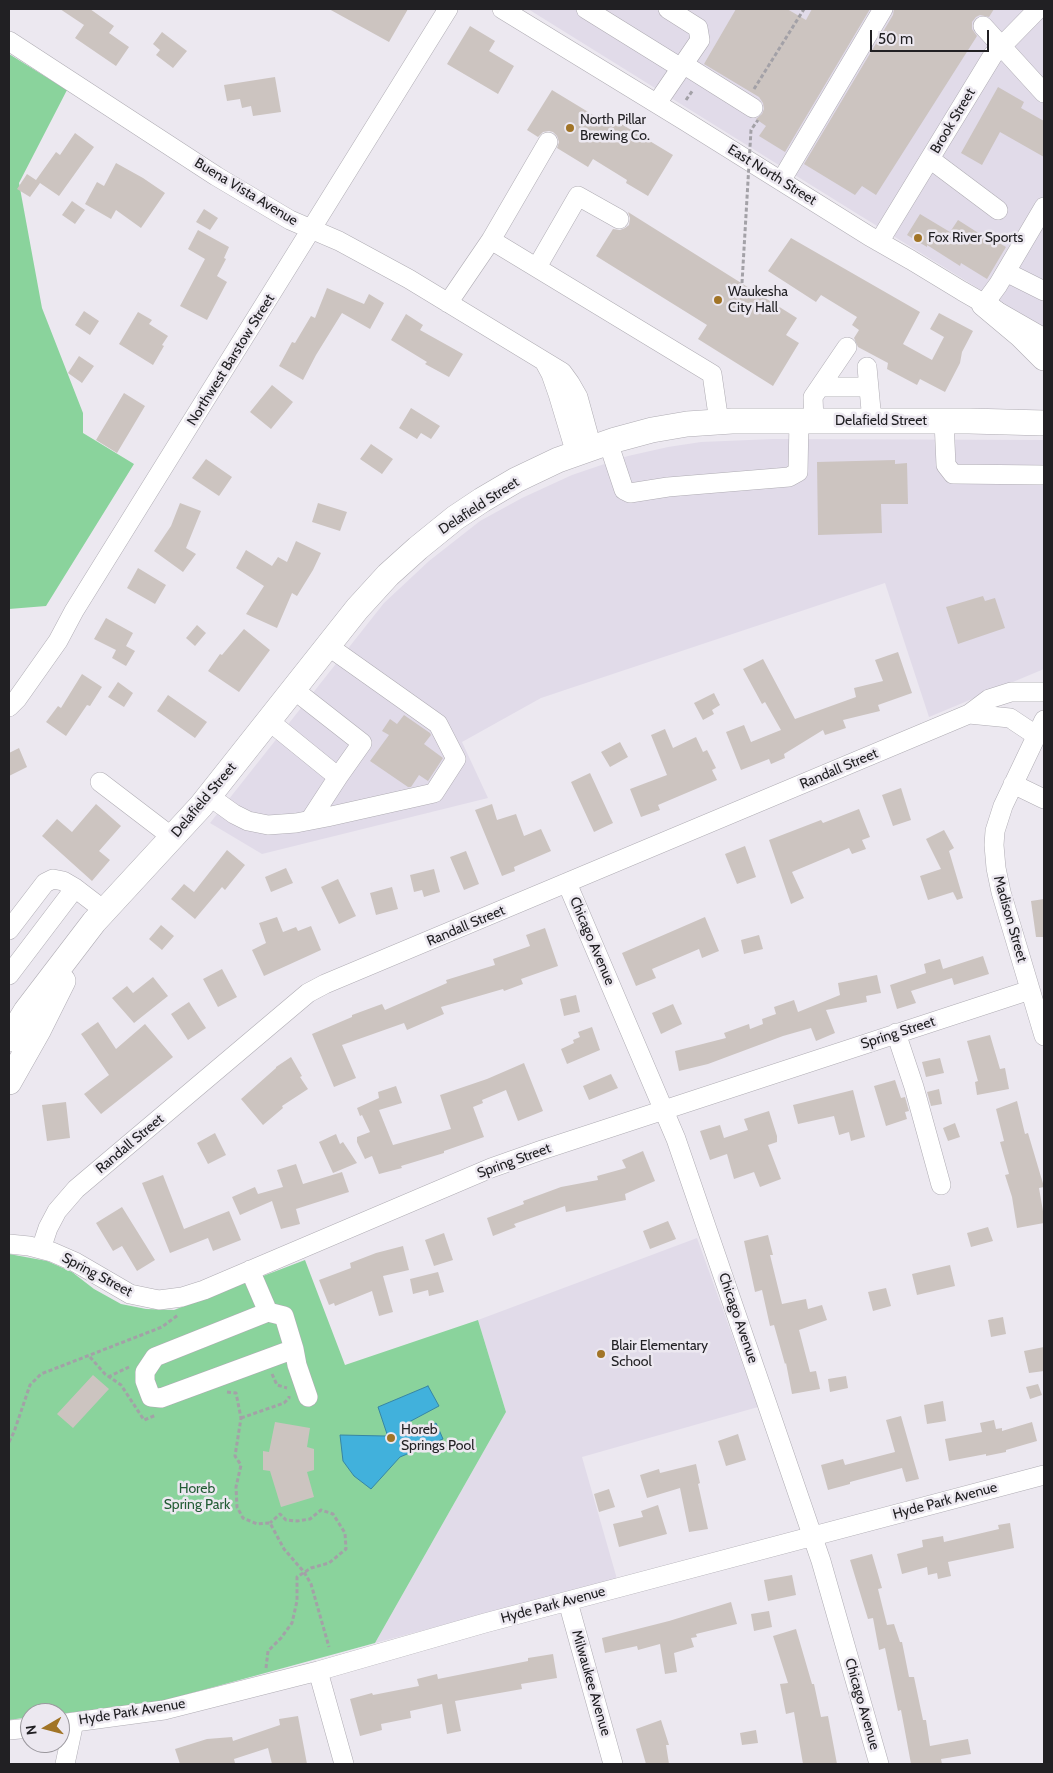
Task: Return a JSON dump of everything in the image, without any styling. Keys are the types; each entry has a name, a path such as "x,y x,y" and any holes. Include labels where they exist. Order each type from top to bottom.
{"main road":[{"path":"984,304 1021,335 1044,358"},
{"name":"Delafield Street","path":"11,1030 86,933 209,796 328,646 388,575 455,518 516,480 592,448 652,430 719,422 1043,421"},
{"name":"Delafield Street","path":"9,1082 39,1029 86,933"}],"street":[{"name":"Northwest Barstow Street","path":"9,708 17,700 58,641 74,611 448,9"},
{"name":"East North Street","path":"502,9 879,242 1044,338"},
{"path":"586,9 702,76 753,108"},
{"path":"657,104 700,40 698,28 668,9"},
{"path":"781,181 883,9"},
{"name":"Brook Street","path":"879,242 993,55 1038,9"},
{"path":"983,26 1044,93"},
{"name":"Buena Vista Avenue","path":"9,41 216,176 290,220 339,241 409,279 562,372 578,398 592,448 624,490 630,493 668,487 789,477 798,472 806,421"},
{"path":"448,303 491,240 548,142"},
{"path":"930,158 998,210"},
{"path":"537,267 578,196 619,219"},
{"path":"984,304 1006,272 1044,207"},
{"path":"491,240 712,374 719,422"},
{"path":"1006,272 1044,291"},
{"path":"806,421 813,397 847,347"},
{"path":"867,367 872,421"},
{"path":"821,386 869,387"},
{"path":"944,421 946,464 953,474 1044,475"},
{"path":"209,796 234,814 248,821 268,825 310,820 434,793 456,760 438,724 328,646"},
{"path":"293,690 362,743 310,820"},
{"name":"Randall Street","path":"41,1249 48,1228 57,1211 76,1189 308,994 325,984 969,714 989,699 1002,694 1022,691 1044,692"},
{"name":"Randall Street","path":"969,714 1010,718 1040,728"},
{"path":"269,721 338,777"},
{"name":"Madison Street","path":"1040,728 1002,806 995,831 996,868 1001,892 1044,1036"},
{"path":"100,782 172,838"},
{"path":"1013,784 1044,799"},
{"path":"9,930 45,883 53,879 64,881 105,911"},
{"name":"Chicago Avenue","path":"567,883 682,1157 813,1536 879,1764"},
{"path":"9,975 75,888"},
{"name":"Spring Street","path":"9,1244 52,1252 75,1262 130,1294 159,1300 182,1297 204,1290 491,1168 1030,990"},
{"path":"896,1033 914,1087 941,1185"},
{"path":"250,1270 268,1312"},
{"path":"294,1349 160,1398 151,1397 145,1380 145,1372 155,1357 268,1312 284,1316 294,1349 297,1365 308,1397"},
{"name":"Hyde Park Avenue","path":"70,1723 164,1710 318,1671 485,1623 1044,1475"},
{"name":"Milwaukee Avenue","path":"568,1602 613,1764"},
{"path":"318,1671 344,1764"}],"path":[{"path":"742,283 753,108 804,9"},
{"path":"686,100 702,76"},
{"path":"9,1442 30,1385 41,1374 90,1357 162,1327 178,1315"},
{"path":"90,1357 105,1374 121,1385 144,1420 162,1413"},
{"path":"242,1418 284,1403 289,1398 287,1388 277,1385 266,1360"},
{"path":"227,1392 236,1393 242,1418 235,1456 241,1465 236,1487 236,1507 243,1518 257,1524 270,1523 280,1514 286,1520 297,1521 310,1519 321,1510 333,1514 345,1532 346,1549 329,1564 311,1568 298,1577 297,1601 292,1623 268,1651 265,1664"},
{"path":"270,1523 284,1549 304,1572 310,1584 329,1647"}],"shaded area":[{"path":"528,9 1044,9 1044,329 856,213"},
{"path":"773,439 1044,440 1044,669 929,717 885,583 541,698 462,742 488,798 262,854 210,823 384,603 429,561 480,521 522,498 572,475 628,456 701,442"},
{"path":"697,1238 758,1407 582,1457 617,1579 375,1643 506,1412 478,1320"}],"green space":[{"path":"9,54 67,90 19,183 42,308 83,413 83,433 134,464 46,606 9,609"},
{"name":"Horeb Spring Park","path":"9,1254 47,1261 72,1272 94,1289 121,1304 146,1309 174,1310 305,1260 345,1365 478,1320 506,1412 375,1643 159,1702 70,1713 70,1703 20,1703 20,1718 9,1720"}],"water":[{"name":"Horeb Springs Pool","path":"428,1386 439,1406 409,1422 413,1434 436,1423 443,1439 400,1457 371,1489 354,1476 343,1461 340,1435 385,1436 387,1434 378,1407"}],"building":[{"path":"60,9 90,9 114,26 109,33 129,47 116,66 75,38 84,25"},
{"path":"329,9 408,9 389,42"},
{"path":"736,9 787,9 806,20 812,9 870,9 785,152 759,136 766,126 756,119 762,114 764,109 759,97 704,64"},
{"path":"894,9 994,9 989,17 980,15 972,22 972,29 977,36 876,195 862,186 855,195 804,164 893,15"},
{"path":"470,26 495,41 489,51 514,66 498,94 447,64"},
{"path":"162,32 187,51 173,68 156,55 160,50 153,44"},
{"path":"275,77 281,112 253,116 251,106 242,108 240,99 227,101 224,85"},
{"path":"998,87 1024,102 1021,108 1044,121 1044,157 1000,132 982,165 961,153"},
{"path":"552,90 613,127 618,122 673,155 648,196 626,183 627,180 593,159 588,167 557,148 559,142 553,132 543,132 538,137 527,130"},
{"path":"75,133 94,147 59,196 40,183 30,197 17,189 27,174 36,180 56,152 60,155"},
{"path":"116,163 165,193 141,228 116,210 111,219 85,204 97,182 104,186"},
{"path":"72,201 85,210 75,224 62,215"},
{"path":"204,209 218,218 210,230 196,222"},
{"name":"Waukesha City Hall","path":"628,212 797,318 786,335 799,343 773,386 698,339 707,325 596,256 613,229 620,230 629,225 630,218"},
{"path":"920,214 950,232 958,220 991,241 992,239 1006,247 987,279 961,263 960,266 907,235"},
{"path":"198,230 229,247 224,258 226,259 217,276 227,282 207,320 180,306 205,259 188,249"},
{"path":"791,238 920,312 903,344 932,360 944,337 930,329 939,313 973,331 962,352 960,363 945,392 920,379 917,385 887,369 888,363 858,347 854,338 859,330 852,325 857,317 821,295 816,302 768,271"},
{"path":"327,288 364,304 369,294 384,303 370,329 342,313 303,380 279,366 292,342 295,343 311,316 315,318"},
{"path":"84,311 99,321 90,335 75,325"},
{"path":"138,312 152,320 149,324 168,336 153,365 119,344"},
{"path":"406,314 423,325 420,330 463,354 449,377 425,364 427,362 391,340"},
{"path":"79,356 94,366 82,383 68,373"},
{"path":"272,385 293,402 271,429 250,412"},
{"path":"124,393 145,406 117,453 96,440"},
{"path":"411,408 440,426 431,439 421,433 417,439 399,428"},
{"path":"371,444 393,459 382,474 360,459"},
{"path":"206,459 232,477 219,496 192,478"},
{"path":"895,460 895,464 907,463 908,504 881,504 882,533 818,535 817,462"},
{"path":"180,503 201,511 186,548 196,554 183,572 154,551 171,526"},
{"path":"318,503 347,512 340,531 312,522"},
{"path":"296,541 321,553 297,596 292,593 277,628 246,614 264,586 236,568 246,550 272,566 278,557 287,562"},
{"path":"138,568 166,585 155,604 127,588"},
{"path":"983,596 985,601 995,598 1005,628 958,644 946,607"},
{"path":"106,618 133,633 126,646 135,651 126,666 112,658 116,650 94,639"},
{"path":"197,625 206,633 195,646 186,638"},
{"path":"244,629 270,650 239,692 208,671 220,654 222,655"},
{"path":"898,652 912,693 878,705 880,711 843,720 846,728 825,735 823,730 784,754 785,758 771,764 769,759 741,770 726,732 744,725 751,742 781,730 765,702 762,704 743,669 763,659 795,719 856,697 854,688 883,681 875,660"},
{"path":"82,674 102,687 90,706 87,705 66,736 46,722 58,706 61,708"},
{"path":"118,682 133,693 124,707 108,697"},
{"path":"714,693 720,705 712,710 714,714 703,720 694,703"},
{"path":"168,695 207,722 195,738 157,711"},
{"path":"404,715 430,733 431,735 424,744 443,758 428,781 419,775 411,787 408,787 370,761 389,735 382,731 390,719 397,724"},
{"path":"665,729 673,748 696,737 703,752 707,750 716,768 712,770 717,780 658,805 660,810 641,817 630,789 667,775 651,735"},
{"path":"620,742 628,757 610,767 601,752"},
{"path":"19,748 27,767 9,776 9,753"},
{"path":"590,773 613,823 594,832 571,782"},
{"path":"901,788 911,820 893,826 882,795"},
{"path":"96,804 121,826 99,851 110,860 92,881 42,836 57,819 72,832"},
{"path":"492,804 497,820 516,814 524,836 541,829 551,851 514,867 515,871 502,876 475,810"},
{"path":"859,809 870,837 862,840 866,849 852,854 849,848 792,872 804,898 791,904 769,840 821,820 823,823"},
{"path":"944,830 954,848 949,851 963,898 957,900 953,892 928,900 920,876 941,869 926,839"},
{"path":"745,846 756,877 737,884 725,854"},
{"path":"227,850 245,865 225,890 222,887 195,919 171,899 184,884 194,892"},
{"path":"466,851 479,884 464,890 450,857"},
{"path":"286,868 293,883 271,892 265,877"},
{"path":"434,869 440,892 424,897 422,890 414,892 410,875"},
{"path":"338,879 356,916 339,924 321,887"},
{"path":"392,887 398,909 376,915 370,893"},
{"path":"1044,899 1044,937 1036,937 1031,901"},
{"path":"277,917 283,932 296,927 298,931 311,926 321,950 264,976 252,950 266,943 259,923"},
{"path":"705,917 719,951 702,958 699,949 652,969 656,978 636,986 622,953"},
{"path":"161,925 174,936 162,950 149,939"},
{"path":"545,928 558,966 521,979 523,984 504,991 503,989 441,1007 444,1014 407,1030 404,1023 342,1045 356,1078 334,1087 312,1034 352,1017 352,1015 382,1004 385,1010 447,983 446,980 495,965 493,959 530,946 526,935"},
{"path":"759,935 763,949 744,954 741,940"},
{"path":"983,956 989,974 954,985 952,978 911,991 916,1003 897,1009 890,985 926,973 924,964 940,959 943,969"},
{"path":"222,969 237,997 218,1007 203,979"},
{"path":"877,975 881,993 866,996 867,1002 826,1010 835,1033 816,1041 811,1028 783,1036 708,1064 679,1071 675,1051 726,1038 724,1033 749,1024 750,1029 763,1024 762,1019 776,1014 774,1007 794,1000 798,1012 840,995 838,983"},
{"path":"153,977 168,996 134,1023 112,998 127,986 133,993"},
{"path":"576,995 580,1012 564,1016 560,999"},
{"path":"189,1002 206,1028 188,1040 171,1014"},
{"path":"673,1004 682,1024 661,1034 652,1013"},
{"path":"98,1022 116,1049 145,1024 173,1057 101,1114 84,1094 109,1075 81,1034"},
{"path":"592,1027 600,1050 567,1064 561,1049 574,1043 573,1040 580,1037 578,1032"},
{"path":"990,1035 1000,1069 1005,1068 1009,1089 977,1095 975,1082 978,1081 967,1041"},
{"path":"291,1057 308,1089 282,1106 283,1108 263,1125 241,1099 276,1067"},
{"path":"940,1058 944,1073 926,1077 922,1062"},
{"path":"524,1063 543,1111 518,1121 506,1090 482,1100 483,1103 473,1107 484,1137 444,1151 444,1153 401,1166 402,1168 379,1174 372,1156 365,1159 357,1142 357,1137 370,1132 357,1108 379,1098 378,1092 396,1086 402,1103 379,1110 393,1145 451,1129 440,1095 487,1079"},
{"path":"611,1074 618,1088 589,1100 583,1086"},
{"path":"895,1080 901,1098 905,1097 909,1111 905,1112 907,1119 886,1126 874,1086"},
{"path":"939,1089 942,1104 931,1106 927,1092"},
{"path":"853,1090 865,1137 851,1141 849,1132 839,1135 834,1116 798,1124 793,1105"},
{"path":"1017,1101 1025,1134 1028,1133 1044,1187 1039,1188 1044,1223 1017,1228 1012,1197 1005,1175 1009,1174 1000,1142 1004,1141 996,1109"},
{"path":"66,1102 70,1138 47,1141 42,1105"},
{"path":"769,1111 777,1142 768,1145 781,1179 760,1187 754,1172 734,1179 727,1154 710,1160 700,1131 720,1125 724,1138 748,1130 744,1119"},
{"path":"955,1123 960,1137 948,1141 943,1128"},
{"path":"215,1133 226,1155 208,1164 197,1143"},
{"path":"336,1134 340,1144 343,1142 357,1163 333,1173 319,1142"},
{"path":"643,1151 655,1181 625,1194 626,1200 566,1212 565,1206 514,1224 516,1227 493,1236 487,1218 524,1204 523,1201 561,1187 598,1180 597,1176 626,1168 622,1160"},
{"path":"296,1164 303,1184 342,1172 349,1192 296,1209 300,1224 281,1229 272,1201 240,1215 232,1197 255,1187 258,1194 283,1187 277,1170"},
{"path":"163,1175 184,1229 229,1211 241,1240 213,1251 208,1238 170,1253 142,1183"},
{"path":"122,1207 155,1260 137,1271 122,1246 113,1251 96,1223"},
{"path":"668,1221 676,1239 650,1249 643,1231"},
{"path":"988,1227 993,1241 971,1247 967,1233"},
{"path":"444,1233 453,1260 434,1266 425,1240"},
{"path":"768,1235 773,1255 770,1255 782,1304 806,1299 808,1309 822,1305 827,1320 799,1330 810,1372 816,1371 820,1389 792,1394 786,1363 774,1325 770,1326 762,1290 755,1292 744,1241"},
{"path":"403,1246 409,1270 383,1276 393,1312 379,1316 372,1291 335,1306 334,1303 329,1305 319,1280 351,1268 350,1263 376,1253"},
{"path":"950,1265 955,1286 917,1295 912,1274"},
{"path":"438,1272 444,1292 429,1296 428,1290 413,1294 410,1279"},
{"path":"886,1288 891,1306 873,1311 868,1292"},
{"path":"1003,1317 1006,1334 991,1337 988,1320"},
{"path":"1044,1347 1044,1371 1029,1373 1024,1351"},
{"path":"93,1375 109,1389 73,1428 57,1414"},
{"path":"846,1376 848,1388 830,1392 828,1379"},
{"path":"1038,1384 1042,1395 1030,1399 1026,1387"},
{"path":"943,1401 946,1421 927,1424 924,1405"},
{"path":"901,1416 919,1479 906,1482 902,1468 828,1490 821,1465 843,1459 845,1465 895,1452 886,1420"},
{"path":"994,1420 996,1429 1002,1428 1002,1431 1032,1422 1037,1441 1006,1450 1006,1452 949,1461 945,1439 982,1432 980,1423"},
{"path":"275,1422 310,1428 307,1447 314,1449 314,1470 307,1472 314,1497 281,1507 270,1471 263,1470 263,1451 269,1452"},
{"path":"738,1434 746,1460 726,1466 718,1441"},
{"path":"696,1464 700,1483 698,1484 708,1529 689,1532 680,1488 647,1498 640,1475 659,1469 660,1473"},
{"path":"609,1489 615,1507 599,1512 594,1494"},
{"path":"658,1505 667,1534 619,1547 613,1524 643,1517 641,1511"},
{"path":"1010,1523 1014,1548 948,1562 951,1576 938,1579 937,1573 928,1575 927,1567 902,1574 897,1554 923,1547 922,1540 943,1536 944,1542 999,1529 998,1525"},
{"path":"872,1554 882,1588 878,1589 887,1625 894,1624 900,1642 902,1642 909,1677 914,1677 923,1720 926,1720 930,1746 968,1739 971,1754 941,1759 942,1764 911,1764 901,1710 898,1711 885,1648 879,1650 873,1618 868,1619 850,1560"},
{"path":"792,1575 796,1595 768,1601 764,1580"},
{"path":"731,1602 737,1624 696,1634 697,1637 691,1638 694,1647 674,1653 677,1672 665,1674 660,1644 638,1650 637,1646 605,1653 602,1638 669,1621"},
{"path":"769,1611 772,1627 754,1631 751,1614"},
{"path":"796,1629 812,1684 814,1684 821,1717 828,1716 837,1764 803,1764 794,1712 786,1714 780,1684 788,1683 773,1636"},
{"path":"553,1654 557,1678 521,1684 522,1689 455,1701 461,1731 447,1734 442,1704 410,1711 411,1718 381,1724 382,1730 360,1736 350,1699 372,1693 373,1695 419,1686 417,1679 437,1674 438,1679 528,1661 528,1658"},
{"path":"298,1716 307,1764 272,1764 268,1748 234,1759 235,1763 180,1764 175,1749 207,1739 232,1737 233,1741 280,1725 279,1719"},
{"path":"661,1720 669,1745 666,1745 669,1764 646,1764 636,1729"},
{"path":"756,1730 758,1743 742,1745 740,1733"}],"place":[{"name":"North Pillar Brewing Co.","path":"570,128"},
{"name":"Fox River Sports","path":"918,238"},
{"name":"Waukesha City Hall","path":"718,300"},
{"name":"Blair Elementary School","path":"601,1354"},
{"name":"Horeb Springs Pool","path":"391,1438"}]}
